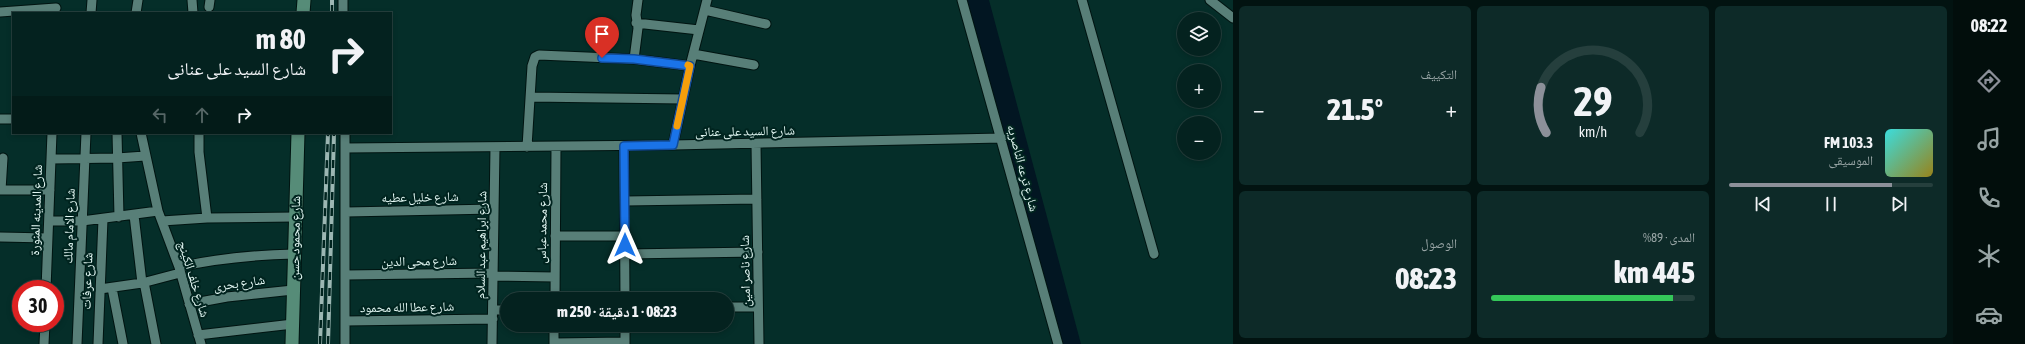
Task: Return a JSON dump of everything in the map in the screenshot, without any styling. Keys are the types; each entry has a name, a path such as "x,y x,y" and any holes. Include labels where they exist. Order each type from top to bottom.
{"street":[{"path":"91,12 92,0"},
{"path":"136,12 138,0"},
{"path":"192,0 193,12"},
{"path":"303,12 304,0"},
{"path":"343,0 343,12"},
{"path":"634,59 638,28 636,23 638,0"},
{"path":"673,145 690,66 707,0"},
{"name":"شارع ترعه الناصريه","path":"962,0 1002,138 1058,344"},
{"path":"1082,0 1154,254"},
{"path":"1210,0 1233,18"},
{"path":"0,12 56,7"},
{"path":"705,10 766,24"},
{"path":"636,23 699,30"},
{"path":"693,54 754,65"},
{"path":"527,147 533,61 539,55 634,59 690,66"},
{"path":"530,97 683,100"},
{"path":"0,119 12,119"},
{"name":"شارع المدينه المنورة","path":"46,280 52,134"},
{"name":"شارع الامام مالك","path":"77,344 86,134"},
{"path":"116,134 119,217"},
{"name":"شارع خلف الكينج","path":"141,134 158,211 180,270 200,340"},
{"path":"199,134 199,152 207,218"},
{"name":"شارع محمود حسن","path":"292,344 298,134"},
{"path":"345,134 345,344"},
{"name":"شارع السيد على عنانى","path":"345,148 756,144 1002,138"},
{"name":"شارع ناصر امين","path":"756,144 759,344"},
{"path":"624,146 625,292"},
{"name":"شارع ابراهيم عبد السلام","path":"492,344 495,147"},
{"name":"شارع محمد عباس","path":"555,292 556,147"},
{"path":"52,159 85,160 145,156"},
{"path":"3,158 0,190 50,190"},
{"path":"625,201 757,199"},
{"name":"شارع خليل عطيه","path":"346,212 494,209"},
{"path":"49,221 104,220 158,211"},
{"path":"134,215 143,282 156,344"},
{"path":"162,221 207,218 295,217"},
{"name":"شارع عرفات","path":"98,344 104,220"},
{"path":"555,236 625,236"},
{"path":"0,237 48,238"},
{"path":"625,254 758,252"},
{"path":"100,289 143,282 205,261 242,256 294,254"},
{"name":"شارع محى الدين","path":"346,276 493,274 555,277"},
{"path":"112,288 123,344"},
{"name":"شارع بحرى","path":"189,304 227,297 293,290"},
{"path":"734,307 758,307"},
{"path":"493,310 500,310"},
{"name":"شارع عطا الله محمود","path":"346,321 493,319"},
{"path":"200,340 293,324"},
{"path":"44,344 45,332"},
{"path":"554,332 554,343 625,343 625,332"}],"water":[{"path":"965,0 989,0 1081,344 1061,344"}],"railway":[{"path":"332,0 332,12"},
{"path":"320,344 328,134"},
{"path":"328,344 334,134"}],"slow traffic":[{"path":"677,126 690,66 688,65"}],"route":[{"path":"602,58 634,59 690,66 673,145 624,146 625,245"}]}
